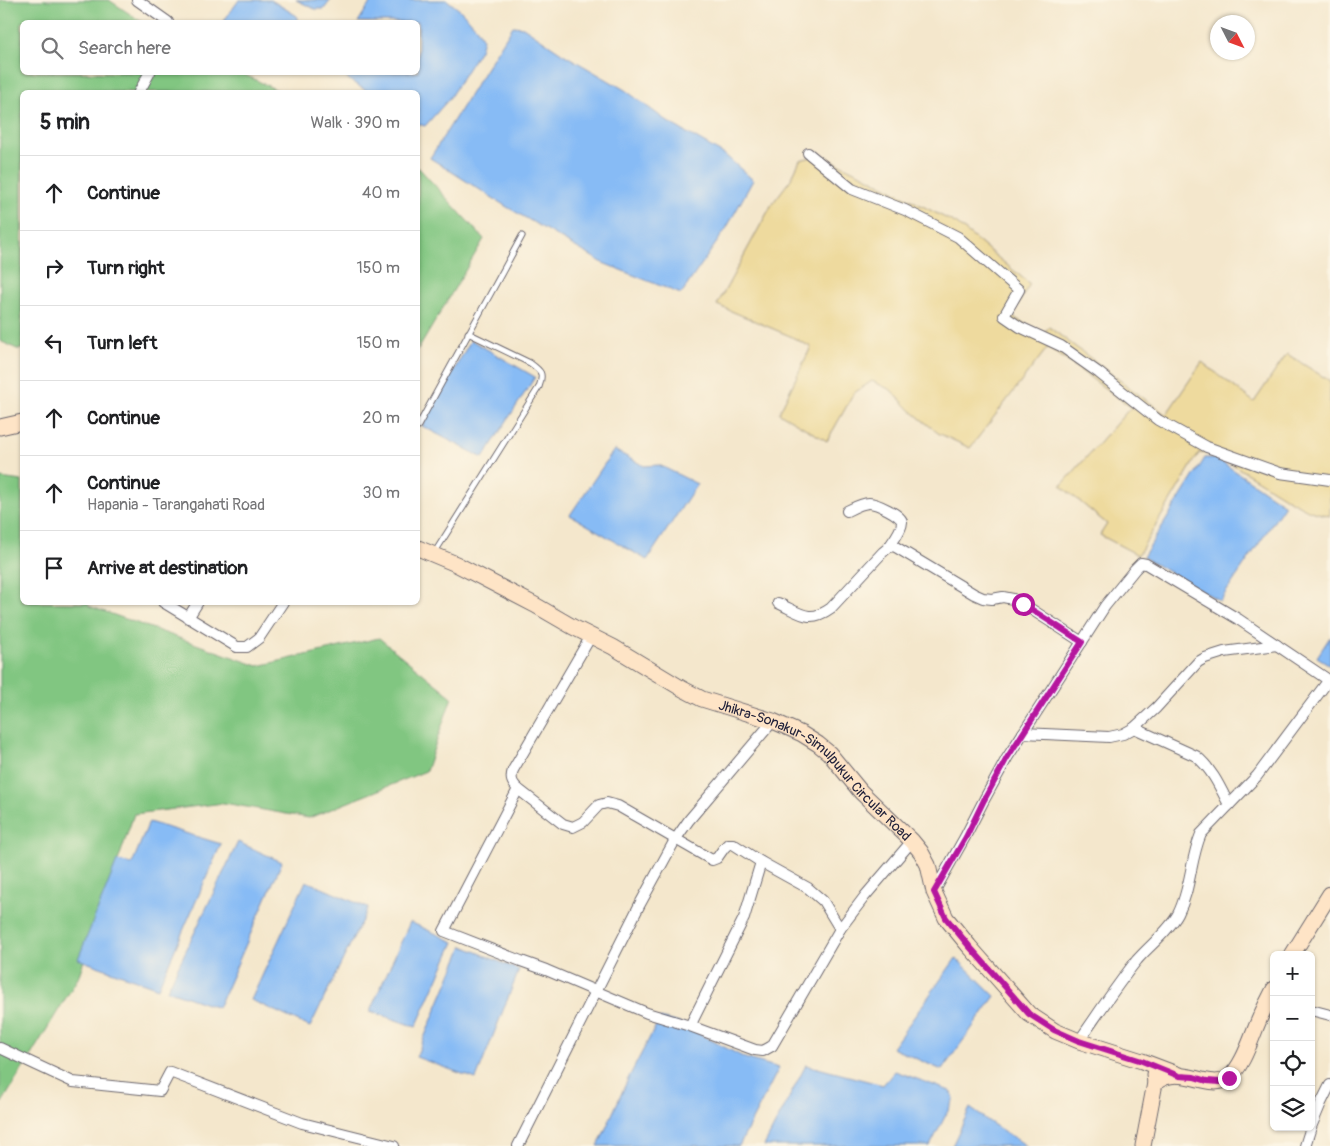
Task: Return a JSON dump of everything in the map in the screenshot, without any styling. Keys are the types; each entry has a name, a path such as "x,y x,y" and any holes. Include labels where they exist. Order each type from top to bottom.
{"street":[{"path":"137,0 165,20"},
{"path":"140,90 148,75"},
{"path":"808,153 852,189 905,210 958,237 1019,290 1004,316 1020,327 1061,346 1099,373 1158,420 1207,447 1280,473 1330,480"},
{"path":"0,427 20,422"},
{"path":"778,603 803,615 812,617 822,614 831,608 883,552 890,547 901,528 901,518 872,503 866,503 846,511"},
{"path":"890,547 894,546 900,549 983,598 1003,597 1023,604 1082,642"},
{"name":"Jhikra-Sonakur-Simulpukur Circular Road","path":"420,549 535,604 702,699 773,721 802,734 829,753 861,792 922,852 928,865 934,892 946,918 1029,1014 1054,1030 1079,1041 1142,1061 1179,1076"},
{"path":"934,892 966,837 1007,758 1105,606 1141,564 1146,564 1238,619 1329,681 1257,776 1202,834 1196,845 1186,896 1177,917 1139,958 1079,1041"},
{"path":"168,605 237,647 248,647 259,638 281,605"},
{"path":"188,618 196,605"},
{"path":"591,636 513,770 512,783 518,790 563,824 573,827 583,822 599,805 607,803 618,806 712,860 717,858 728,844 733,844 760,862 815,893 823,901 840,929"},
{"path":"1023,733 1109,737 1122,734 1134,728 1156,708 1198,662 1214,654 1277,645"},
{"path":"518,1146 640,904 675,840 689,820 773,721"},
{"path":"1134,728 1196,756 1214,776 1229,805"},
{"path":"518,790 444,931 546,970 647,1013 690,1026 755,1050 763,1051 772,1046 840,929 865,896 912,841"},
{"path":"690,1026 744,918 760,862"},
{"path":"1294,951 1330,894"},
{"path":"1155,1083 1165,1076 1194,1077 1220,1082 1229,1078 1236,1071 1271,996"},
{"path":"1315,1011 1330,1015"},
{"path":"0,1048 73,1082 160,1091 170,1072 302,1123 394,1146"},
{"path":"1142,1061 1153,1072 1155,1083 1144,1146"},
{"path":"1315,1117 1330,1085"},
{"path":"1304,1146 1310,1131"}],"lane":[{"path":"420,422 522,236"},
{"path":"433,555 540,386 542,378 540,370 530,363 468,333"}],"green space":[{"path":"0,0 109,0 139,20 20,20 20,75 245,75 277,90 20,90 20,349 0,341"},
{"path":"420,169 484,239 420,347"},
{"path":"0,478 20,481 20,605 89,605 258,666 379,638 452,697 426,771 309,818 224,803 134,814 78,978 0,1106"}],"sand":[{"path":"820,155 957,224 1030,284 1011,316 1043,334 1049,327 1166,415 1202,362 1254,402 1287,354 1330,381 1330,516 1310,511 1291,501 1216,454 1199,453 1138,555 1100,535 1107,524 1061,486 1131,407 1048,347 970,448 938,433 910,410 891,390 872,381 854,393 827,441 779,413 811,347 717,305 772,204 791,179 800,160"}],"water":[{"path":"239,0 271,0 297,16 297,20 224,20"},
{"path":"296,0 331,0 324,9 315,9"},
{"path":"372,0 447,0 475,26 483,39 480,50 448,100 425,126 420,125 420,90 366,90 343,75 420,75 420,20 359,20"},
{"path":"513,26 523,27 563,54 625,90 668,122 725,155 753,180 726,229 681,294 603,263 507,207 430,158"},
{"path":"471,340 535,377 483,458 422,426"},
{"path":"614,450 644,466 659,465 697,484 647,560 570,515"},
{"path":"1205,458 1216,458 1285,505 1220,601 1143,557"},
{"path":"1330,637 1330,665 1317,657"},
{"path":"149,822 221,844 158,988 78,959 117,861 132,864"},
{"path":"238,842 282,862 218,1008 167,990"},
{"path":"306,881 368,908 310,1027 251,1000"},
{"path":"410,922 454,942 416,1027 370,1011"},
{"path":"463,946 519,970 476,1079 416,1057"},
{"path":"956,958 995,996 942,1070 892,1048"},
{"path":"660,1018 679,1023 745,1058 779,1068 739,1146 598,1146 628,1079"},
{"path":"806,1065 883,1085 895,1071 950,1091 954,1099 930,1146 764,1146"},
{"path":"970,1108 991,1123 1027,1146 952,1146"}],"route":[{"path":"1023,604 1082,642 1007,758 966,837 934,892 946,918 969,946 1029,1014 1054,1030 1098,1048 1142,1061 1179,1076 1220,1082 1229,1078"}]}
